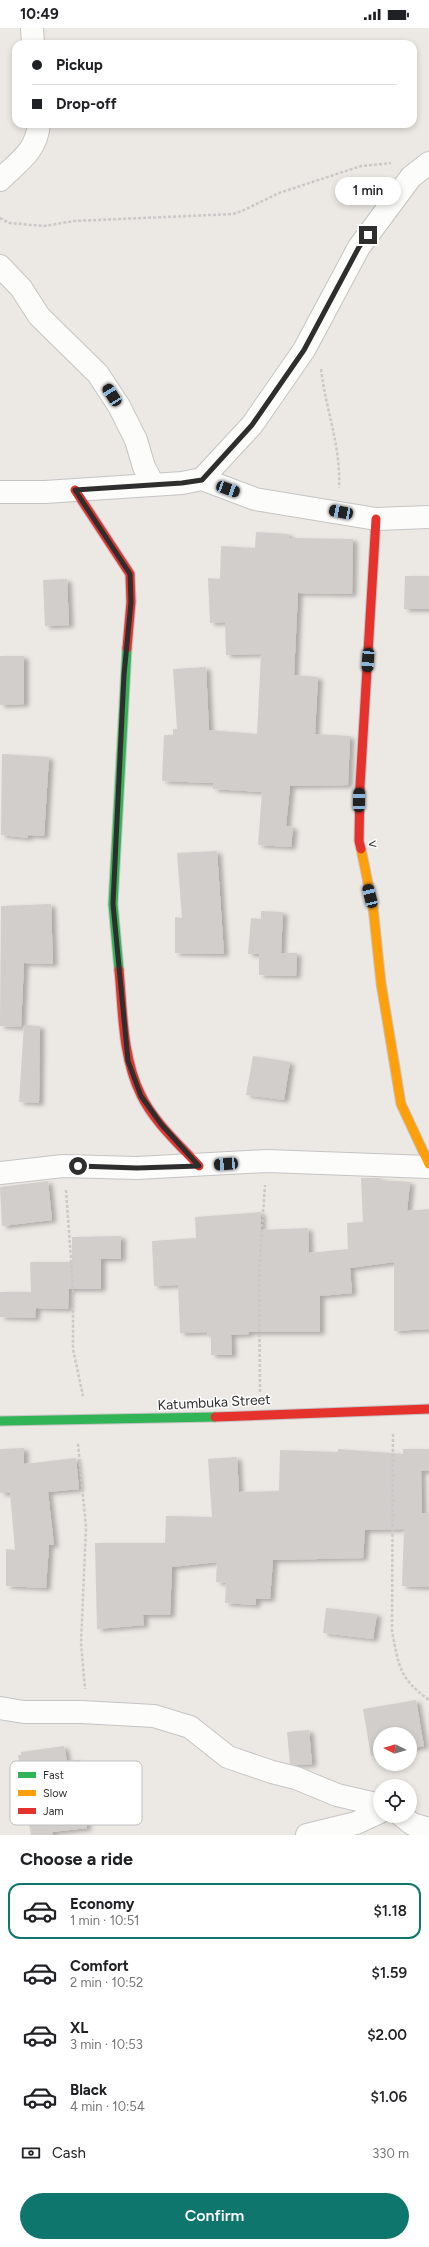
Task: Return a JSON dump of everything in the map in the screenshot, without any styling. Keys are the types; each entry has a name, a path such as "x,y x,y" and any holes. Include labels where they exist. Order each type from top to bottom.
{"street":[{"path":"32,28 33,40"},
{"path":"0,180 32,149 38,136 39,128"},
{"path":"202,480 252,425 304,350 359,247 411,177 429,162"},
{"path":"0,266 21,288 39,316 98,374 118,406 136,440 144,467 153,484"},
{"path":"0,492 75,490 202,480 255,499 329,510 376,519 429,517"},
{"path":"75,490 130,574 131,602 124,683 113,904 128,1061 141,1096 161,1124 199,1166"},
{"name":"v","path":"376,519 358,841 373,908 382,983 401,1104 429,1164"},
{"path":"0,1173 63,1166 137,1168 199,1166 267,1161 429,1167"},
{"name":"Katumbuka Street","path":"0,1421 156,1419 429,1409"},
{"path":"0,1708 24,1712 86,1712 154,1716 190,1727 206,1738 228,1757 272,1772 296,1778 337,1795 373,1803"},
{"path":"307,1835 356,1822 373,1815"},
{"path":"411,1823 429,1829"}],"path":[{"path":"0,218 9,223 44,226 74,221 233,214 279,193 360,166 399,163"},
{"path":"320,365 340,466 339,494 329,510"},
{"path":"260,1414 259,1272 267,1161"},
{"path":"63,1166 72,1280 73,1349 86,1420"},
{"path":"394,1410 392,1631 398,1660 404,1677 413,1688 429,1700"},
{"path":"76,1420 86,1527 81,1643 86,1712"}],"building":[{"path":"256,532 289,534 288,538 353,539 352,594 298,593 294,675 318,677 315,734 350,736 348,785 290,786 286,826 293,827 291,847 258,845 262,792 213,789 213,783 162,781 164,735 173,735 173,729 177,729 173,669 206,667 209,730 257,734 261,654 226,655 225,622 210,623 208,578 220,579 221,546 255,548"},
{"path":"405,576 429,576 429,609 404,609"},
{"path":"67,579 69,625 45,626 43,580"},
{"path":"0,656 24,656 24,704 0,705"},
{"path":"2,754 49,757 44,836 28,835 28,838 1,835"},
{"path":"217,851 224,954 175,953 175,917 182,918 177,853"},
{"path":"51,904 53,964 24,963 21,1027 0,1026 1,906"},
{"path":"261,911 283,912 281,953 297,953 296,976 259,975 259,954 248,954 251,918 261,919"},
{"path":"24,1025 40,1026 39,1103 19,1102"},
{"path":"253,1056 290,1062 284,1100 246,1095"},
{"path":"361,1178 380,1178 380,1180 410,1182 407,1211 429,1209 429,1329 394,1331 394,1262 350,1268 352,1293 320,1296 320,1332 248,1332 249,1334 231,1335 232,1355 211,1355 211,1335 208,1335 207,1332 180,1333 178,1285 154,1286 152,1241 196,1238 195,1217 261,1212 261,1230 308,1228 309,1253 348,1249 347,1223 363,1222"},
{"path":"48,1181 52,1220 2,1226 0,1187"},
{"path":"121,1236 121,1259 101,1259 101,1289 69,1289 68,1309 36,1308 35,1318 0,1317 0,1292 31,1292 30,1262 72,1262 72,1237"},
{"path":"24,1448 24,1464 76,1458 79,1489 48,1492 54,1545 49,1545 46,1588 6,1586 6,1549 15,1550 10,1493 0,1493 0,1449"},
{"path":"338,1449 403,1454 403,1449 429,1449 429,1471 421,1471 422,1513 429,1513 429,1587 402,1586 404,1529 365,1530 363,1558 273,1560 270,1599 256,1599 256,1605 225,1603 226,1583 216,1582 217,1562 172,1567 170,1615 143,1615 144,1625 97,1629 95,1543 165,1543 166,1516 212,1517 208,1459 237,1457 239,1492 279,1491 280,1450 338,1452"},
{"path":"326,1608 377,1614 373,1639 323,1633"},
{"path":"416,1700 424,1746 417,1748 417,1727 373,1727 373,1756 371,1756 363,1709"},
{"path":"309,1730 312,1764 290,1764 287,1732"},
{"path":"64,1746 67,1761 19,1761 18,1755 21,1755 21,1752"},
{"path":"29,1825 87,1825 87,1828 52,1832 53,1835 31,1835"}],"traffic: fast":[{"path":"119,970 113,904 127,648"},
{"path":"0,1421 215,1417"}],"traffic: slow":[{"path":"361,849 373,907 381,983 401,1104 429,1164"}],"traffic: jam":[{"path":"75,490 130,574 131,602 127,648"},
{"path":"361,849 359,841 360,786 376,519"},
{"path":"119,970 124,1034 130,1065 141,1095 146,1105 167,1132 199,1166"},
{"path":"215,1417 429,1409"}],"route":[{"path":"78,1166 137,1168 199,1166 161,1124 141,1096 128,1061 113,904 114,848 124,675 131,602 130,574 75,490 108,486 182,483 202,480 252,425 304,350 359,247 368,235"}]}
